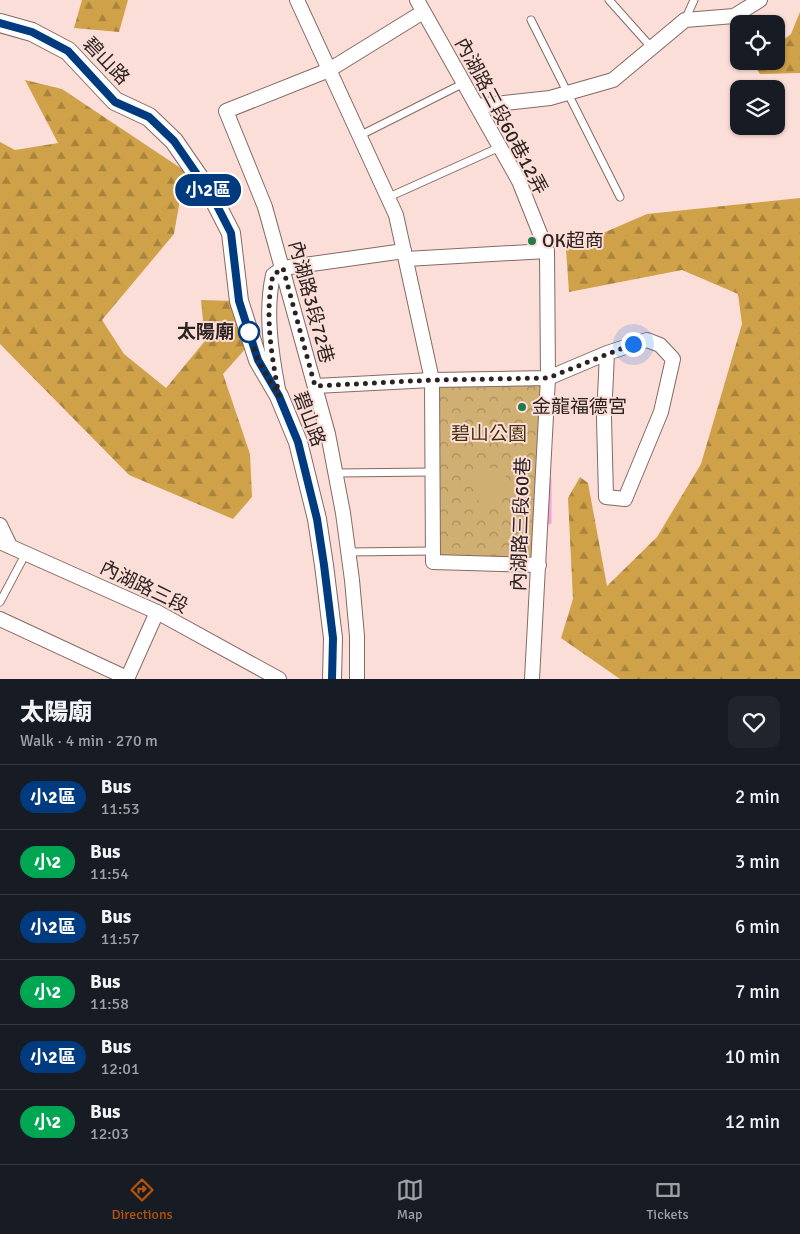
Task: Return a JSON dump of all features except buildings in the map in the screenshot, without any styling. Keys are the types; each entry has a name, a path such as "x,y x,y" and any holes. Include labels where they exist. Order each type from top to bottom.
{"street":[{"path":"297,0 361,135 396,215 432,380 433,562 539,565"},
{"path":"477,106 550,98 613,80 685,20 734,16 760,0"},
{"path":"329,70 420,6"},
{"name":"內湖路三段60巷12弄","path":"420,6 518,181 547,251"},
{"name":"碧山路","path":"0,23 32,32 68,51 115,102 149,117 174,141 212,196 231,233 239,301 258,360 279,396 298,442 317,519 333,638 332,679"},
{"name":"內湖路3段72巷","path":"329,70 226,111 265,207 337,473 357,636 357,679"},
{"path":"279,396 273,358 269,293 273,275 283,268 405,255 547,251"},
{"name":"內湖路三段60巷","path":"532,679 548,378 547,251"},
{"path":"315,386 432,380 548,378 607,354 647,340 660,345 673,359 661,412 626,499 606,498 604,418 607,354"},
{"name":"內湖路三段","path":"0,525 5,544 157,612 280,679"},
{"path":"0,619 127,678 157,612"}],"lane":[{"path":"609,0 652,46"},
{"path":"685,20 694,0"},
{"path":"531,20 620,197"},
{"path":"361,135 464,83"},
{"path":"389,197 500,147"},
{"path":"337,473 433,472"},
{"path":"348,552 433,551"},
{"path":"0,602 26,554"}],"green space":[{"path":"82,0 128,0 119,32 74,28"},
{"path":"800,12 800,73 760,74 757,70 785,70 785,39 791,34"},
{"path":"25,80 62,89 185,171 174,234 102,320 124,354 166,388 205,341 201,300 234,301 247,347 223,374 250,454 252,497 233,519 129,475 0,344 0,142 15,150 58,143"},
{"path":"800,198 800,679 620,679 561,638 573,599 568,498 580,477 588,483 607,586 657,537 701,464 742,324 738,294 682,270 569,292 566,249 647,214"},
{"name":"碧山公園","path":"545,380 537,561 439,558 436,381"},
{"path":"493,467 501,469 506,475 505,490 494,503 483,504 473,496 473,478 481,470"}],"waterway":[{"path":"549,480 549,522"}],"bus line":[{"name":"小2區","path":"0,23 32,32 68,51 115,102 149,117 174,141 212,196 231,233 239,301 258,360 279,396 298,442 317,519 333,638 332,679"}],"place":[{"name":"OK超商","path":"532,241"},
{"name":"太陽廟","path":"249,332"},
{"name":"金龍福德宮","path":"522,407"}],"route":[{"path":"249,332 258,360 279,396 272,352 269,293 273,275 283,268 315,386 432,380 548,378 633,344"}]}
